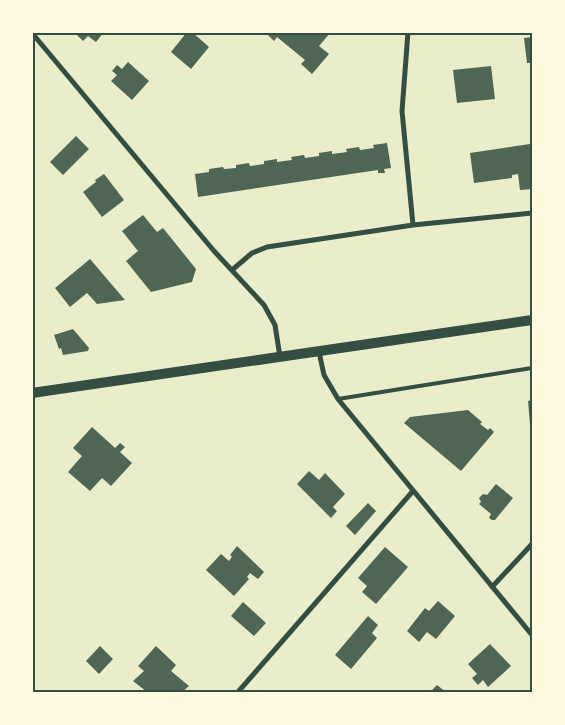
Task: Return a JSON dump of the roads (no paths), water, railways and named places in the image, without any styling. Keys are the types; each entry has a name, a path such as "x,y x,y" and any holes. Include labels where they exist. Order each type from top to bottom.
{"main road":[{"path":"32,393 532,320"}],"street":[{"path":"408,32 402,111 414,225"},
{"path":"32,33 214,251 268,311 275,325 280,358"},
{"path":"232,270 252,253 267,246 414,225 532,213"},
{"path":"318,352 324,375 338,399 532,635"},
{"path":"238,692 413,491"},
{"path":"492,587 532,544"}],"lane":[{"path":"338,399 532,368"}]}
